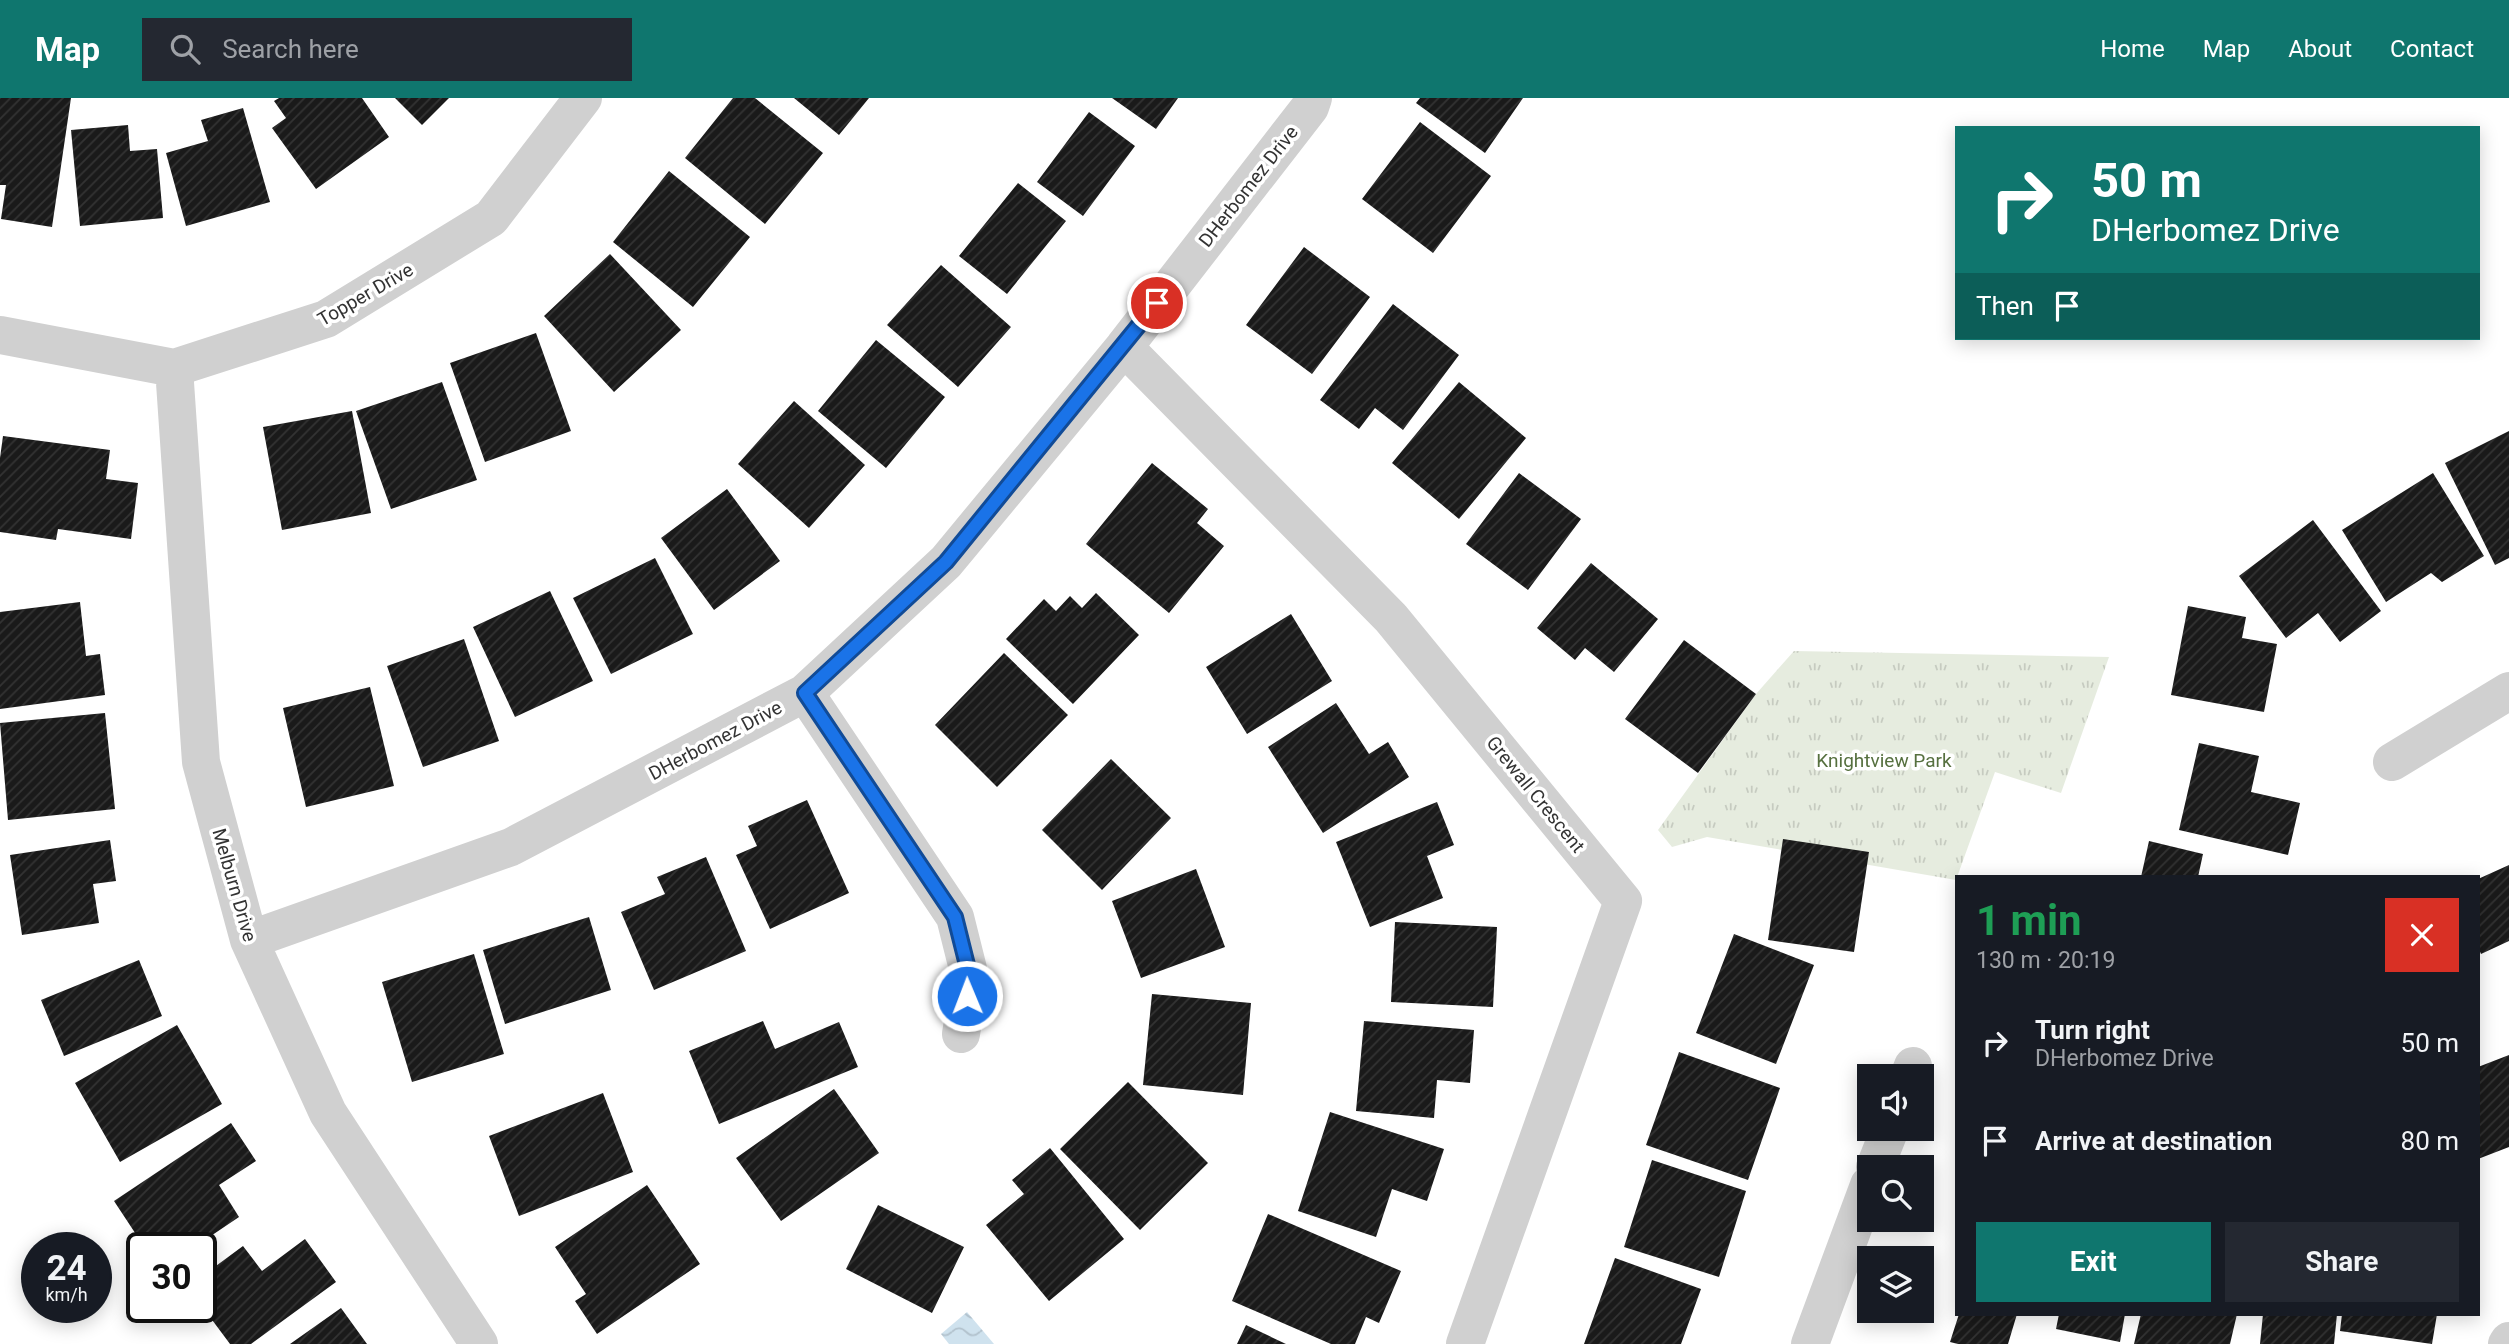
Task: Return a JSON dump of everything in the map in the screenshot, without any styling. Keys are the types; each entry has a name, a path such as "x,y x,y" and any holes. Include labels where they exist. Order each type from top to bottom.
{"street":[{"name":"Topper Drive","path":"0,335 174,368 327,319 491,218 583,98"},
{"name":"DHerbomez Drive","path":"249,940 511,847 805,693 946,562 1124,347 1310,107 1313,98"},
{"name":"Grewall Crescent","path":"1124,347 1391,618 1623,901 1465,1344"},
{"name":"Melburn Drive","path":"174,368 201,762 249,940 328,1113 479,1344"},
{"path":"2392,762 2509,691"},
{"path":"805,693 955,917 970,977 961,1034"},
{"path":"1810,1344 1857,1217"}],"green space":[{"name":"Knightview Park","path":"1794,651 2109,657 2061,793 1995,772 1955,880 1707,837 1672,847 1658,830 1756,694"}],"water":[{"path":"967,1312 994,1344 949,1344 941,1334"}],"building":[{"path":"0,98 71,98 52,227 1,219 6,185 0,185"},
{"path":"279,98 362,98 389,137 316,189 272,128 286,118 274,101"},
{"path":"395,98 449,98 422,125"},
{"path":"733,98 755,98 823,153 765,224 685,158"},
{"path":"794,98 869,98 839,135"},
{"path":"1112,98 1178,98 1156,129"},
{"path":"1420,98 1523,98 1485,153 1416,103"},
{"path":"243,108 270,202 186,226 166,153 208,141 201,120"},
{"path":"1089,112 1135,146 1083,216 1037,182"},
{"path":"1420,122 1491,176 1433,253 1362,199"},
{"path":"128,125 130,151 157,149 163,218 80,226 71,130"},
{"path":"669,171 750,237 693,307 613,242"},
{"path":"1018,183 1066,221 1007,294 959,256"},
{"path":"1304,247 1370,297 1312,374 1246,325"},
{"path":"610,254 681,330 614,392 544,316"},
{"path":"941,265 1011,327 958,387 887,325"},
{"path":"1393,304 1459,355 1403,430 1375,408 1359,429 1320,400"},
{"path":"536,333 571,431 485,462 450,363"},
{"path":"876,340 945,397 886,468 818,411"},
{"path":"442,382 477,480 391,509 356,411"},
{"path":"1459,382 1526,438 1459,519 1392,463"},
{"path":"794,401 865,465 809,528 738,464"},
{"path":"352,411 371,513 282,530 263,427"},
{"path":"2509,431 2509,558 2495,565 2445,463"},
{"path":"3,436 110,450 106,479 138,483 131,539 58,529 56,540 0,532 0,458"},
{"path":"1152,463 1208,509 1197,523 1224,546 1169,613 1086,544"},
{"path":"1519,473 1581,519 1528,590 1466,544"},
{"path":"2433,473 2484,556 2442,582 2431,573 2386,602 2342,530"},
{"path":"727,489 780,561 714,610 661,538"},
{"path":"2313,520 2381,611 2340,642 2318,613 2286,638 2239,576"},
{"path":"655,558 693,634 611,674 573,598"},
{"path":"1591,563 1658,619 1614,672 1585,648 1575,660 1537,628"},
{"path":"550,591 593,681 515,717 473,627"},
{"path":"1096,593 1139,635 1073,704 1006,639 1044,599 1056,611 1070,596 1082,608"},
{"path":"80,602 86,656 100,654 105,695 0,709 0,612"},
{"path":"2188,606 2246,617 2242,638 2277,644 2264,712 2171,695"},
{"path":"1291,614 1332,681 1247,734 1206,667"},
{"path":"464,639 499,741 423,767 387,666"},
{"path":"1684,640 1756,694 1698,773 1625,719"},
{"path":"1004,653 1068,715 997,787 935,725"},
{"path":"370,687 394,786 306,807 283,708"},
{"path":"1336,703 1369,754 1388,742 1409,777 1323,833 1268,747"},
{"path":"105,713 115,809 8,820 0,723"},
{"path":"2199,743 2259,756 2251,792 2300,803 2288,855 2179,830"},
{"path":"1111,759 1171,818 1102,890 1042,830"},
{"path":"807,800 849,893 770,929 736,855 757,846 748,826"},
{"path":"1437,802 1454,845 1427,856 1443,898 1370,927 1336,842"},
{"path":"1783,839 1869,852 1854,952 1768,940"},
{"path":"110,840 116,881 93,884 99,923 22,935 10,855"},
{"path":"2149,841 2203,854 2198,875 2141,875"},
{"path":"706,857 746,951 654,990 621,912 665,894 657,877"},
{"path":"2509,865 2509,941 2481,954 2480,952 2480,878"},
{"path":"1196,869 1225,947 1141,978 1112,901"},
{"path":"589,917 611,990 505,1024 483,950"},
{"path":"1395,922 1497,927 1493,1007 1391,1002"},
{"path":"1734,934 1814,965 1776,1064 1696,1033"},
{"path":"474,954 504,1054 412,1082 382,982"},
{"path":"139,960 162,1016 64,1056 41,1000"},
{"path":"1152,994 1251,1003 1243,1095 1143,1085"},
{"path":"763,1021 775,1049 839,1022 858,1067 719,1124 689,1051"},
{"path":"1364,1021 1474,1030 1470,1083 1437,1080 1434,1118 1356,1111"},
{"path":"177,1025 222,1104 120,1162 75,1083"},
{"path":"1679,1052 1780,1088 1748,1180 1646,1145"},
{"path":"2509,1055 2509,1147 2480,1158 2480,1066"},
{"path":"1128,1082 1208,1163 1140,1230 1060,1149"},
{"path":"834,1089 879,1153 781,1221 736,1158"},
{"path":"603,1093 633,1172 519,1216 489,1136"},
{"path":"1330,1112 1444,1149 1427,1201 1392,1189 1376,1237 1298,1211"},
{"path":"231,1123 256,1161 219,1185 239,1217 217,1232 134,1232 114,1201"},
{"path":"1050,1148 1124,1239 1049,1301 986,1225 1024,1194 1012,1180"},
{"path":"1652,1160 1746,1191 1719,1277 1624,1247"},
{"path":"647,1185 700,1264 597,1334 575,1301 586,1294 555,1247"},
{"path":"878,1205 964,1247 932,1313 846,1269"},
{"path":"1268,1214 1401,1271 1379,1323 1366,1317 1355,1344 1331,1344 1232,1301"},
{"path":"305,1239 336,1282 251,1344 230,1344 214,1323 217,1323 217,1265 243,1246 262,1271"},
{"path":"1615,1258 1701,1289 1681,1344 1584,1344"},
{"path":"341,1308 367,1344 290,1344"},
{"path":"1958,1316 2016,1316 2008,1344 1950,1342"},
{"path":"2059,1316 2125,1316 2120,1342 2056,1329"},
{"path":"2141,1316 2237,1316 2230,1344 2134,1344"},
{"path":"2263,1316 2337,1316 2334,1344 2260,1344"},
{"path":"2342,1316 2437,1316 2432,1344 2340,1331"},
{"path":"1246,1325 1286,1344 1237,1344"}],"route":[{"path":"967,996 970,977 955,917 805,693 946,562 1124,347 1157,303"}]}
